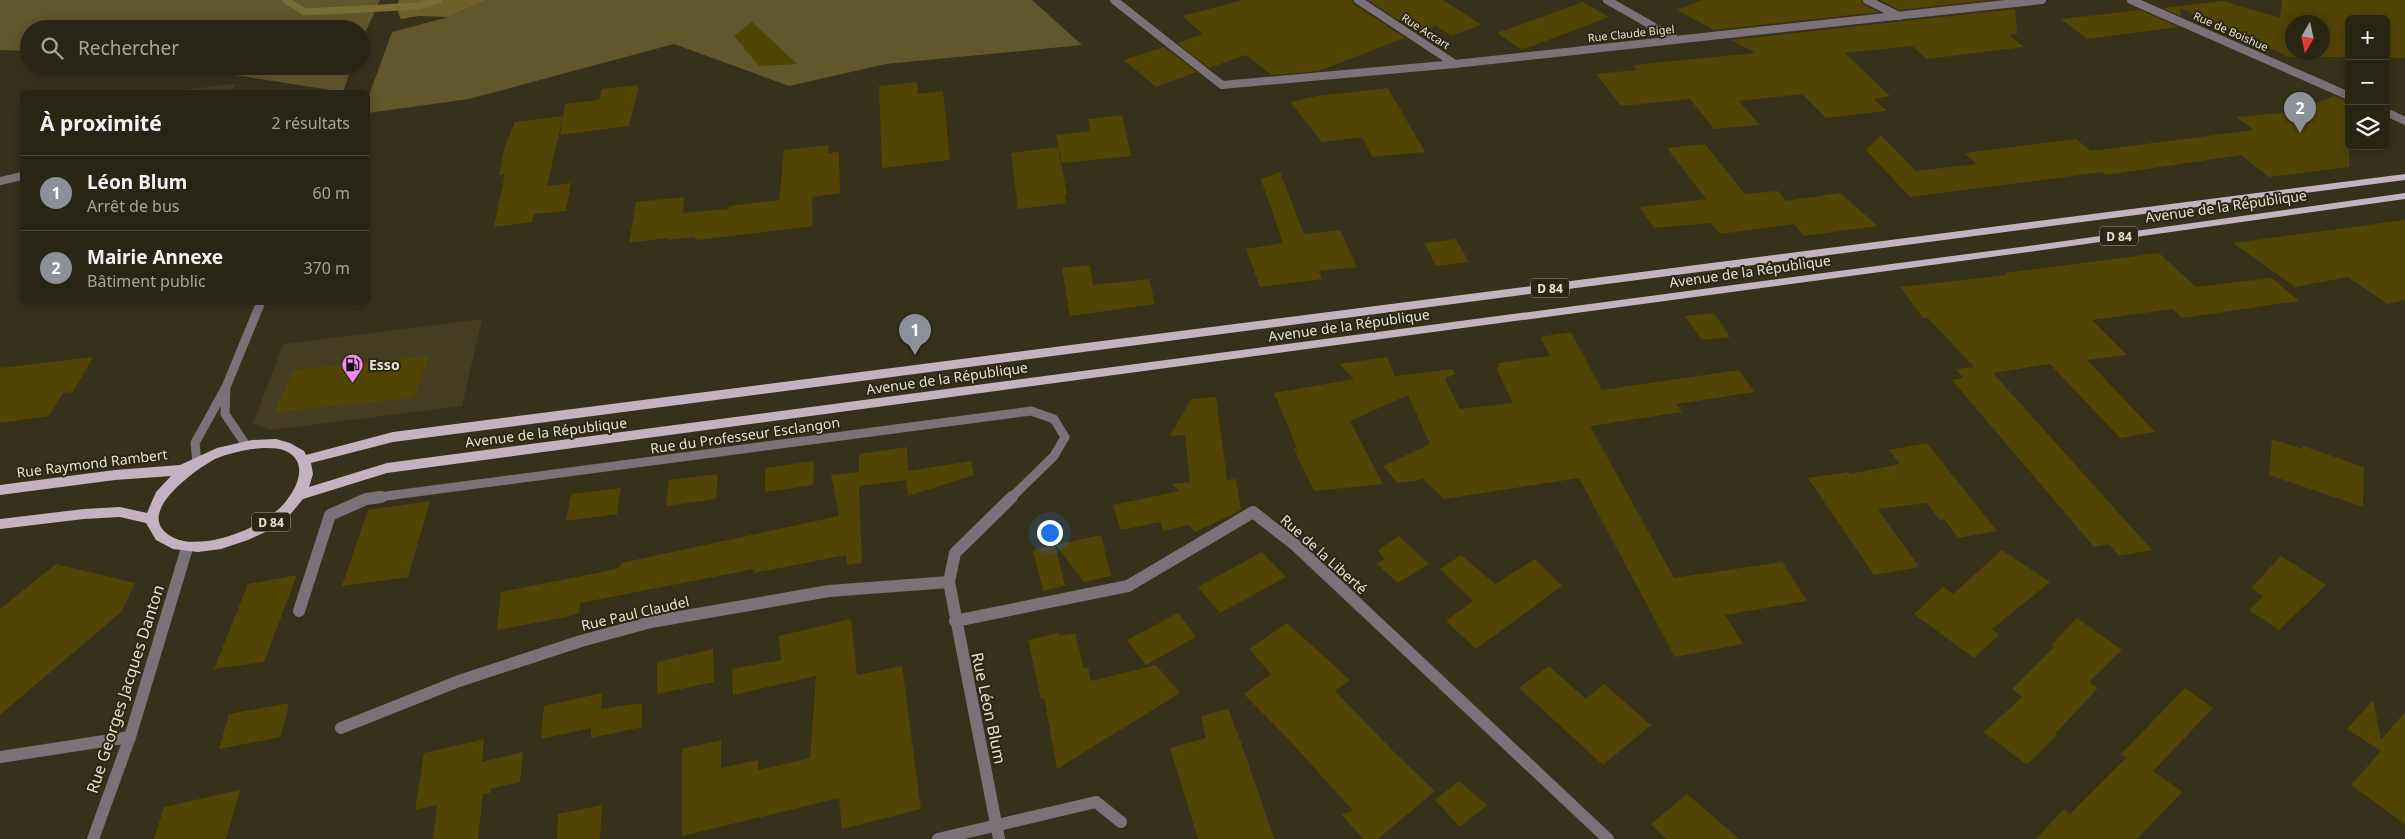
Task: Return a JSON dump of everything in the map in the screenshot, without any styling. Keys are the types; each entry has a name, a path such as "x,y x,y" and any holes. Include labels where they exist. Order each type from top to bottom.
{"main road":[{"name":"Avenue de la République","path":"305,460 393,437 2405,178"},
{"name":"Avenue de la République","path":"299,495 387,468 2024,249 2405,196"},
{"path":"0,524 84,514 120,512 152,519 157,502 161,496 170,485 193,466 213,455 246,445 266,443 284,445 297,451 305,460"},
{"name":"D 84","path":"152,519 156,533 168,543 187,548 212,546 238,539 254,532 284,512 299,495 306,482 308,471 305,460"},
{"name":"Rue Raymond Rambert","path":"0,490 193,466"}],"street":[{"name":"Rue Claude Bigel","path":"1114,0 1222,85 1455,64 2042,0"},
{"name":"Rue Accart","path":"1358,0 1455,64"},
{"path":"1607,0 1675,39"},
{"path":"1867,0 1900,16"},
{"name":"Rue de Boishue","path":"2131,0 2345,94"},
{"path":"2390,114 2405,121"},
{"path":"0,181 20,176"},
{"path":"193,466 196,443 226,387 259,305"},
{"path":"226,387 225,414 246,445"},
{"name":"Rue du Professeur Esclangon","path":"299,611 330,515 366,499 1032,411 1054,419 1065,437 1054,456 955,553 949,582"},
{"name":"Rue de la Liberté","path":"955,621 1128,586 1253,512 1294,544 1608,839"},
{"name":"Rue Georges Jacques Danton","path":"93,839 130,737 187,548"},
{"name":"Rue Léon Blum","path":"949,582 955,621 999,839"},
{"name":"Rue Paul Claudel","path":"341,728 458,681 581,641 651,622 829,591 949,582"},
{"path":"0,757 130,737"},
{"path":"938,839 1096,802 1121,822"}],"shaded area":[{"path":"0,0 380,0 370,22 370,20 20,20 20,51 0,50"},
{"path":"399,0 488,0 448,17 419,16 401,19 396,7"},
{"path":"488,0 1032,0 1082,45 886,64 789,86 674,44 469,99 370,113 370,92 392,32 448,17"},
{"path":"236,75 349,75 344,90 330,90"},
{"path":"236,84 232,90 180,90"},
{"path":"482,319 462,406 272,430 253,424 283,344"}],"building":[{"path":"1243,0 1352,0 1355,5 1405,38 1318,71 1272,75 1246,55 1209,68 1177,43 1203,34 1182,16"},
{"path":"1368,0 1443,0 1482,25 1451,36 1436,26 1418,33"},
{"path":"1702,0 1861,0 1864,5 1879,12 1714,30 1677,10"},
{"path":"1880,0 1990,0 1899,10"},
{"path":"2282,0 2405,0 2405,58 2390,58 2390,15 2345,15 2345,57 2330,57 2330,15 2285,15 2285,55 2180,8 2181,16 2162,8 2223,1 2280,18"},
{"path":"1583,2 1609,17 1522,50 1497,33"},
{"path":"2015,9 2017,34 2009,35 2024,47 1927,59 1912,46 1845,53 1890,96 1874,99 1887,111 1826,118 1802,94 1739,101 1760,125 1714,129 1690,99 1621,106 1596,74 1637,70 1633,65 1756,53 1731,40"},
{"path":"2140,10 2179,27 2087,39 2061,19"},
{"path":"752,22 797,64 759,66 734,36"},
{"path":"1164,47 1197,72 1156,87 1124,60"},
{"path":"917,82 918,94 943,91 950,160 882,168 879,86"},
{"path":"639,85 629,126 560,135 565,104 599,100 602,89"},
{"path":"1388,88 1425,152 1372,157 1362,137 1322,142 1290,102 1317,96"},
{"path":"2334,96 2345,100 2345,150 2349,150 2349,167 2269,177 2241,155 2106,175 2103,172 1910,197 1866,150 1881,135 1916,171 1977,164 1964,153 2076,139 2091,151 2254,130 2236,117 2293,112"},
{"path":"1122,115 1131,156 1062,163 1056,135 1090,131 1088,119"},
{"path":"563,116 547,186 571,183 566,211 534,214 532,222 494,227 505,174 499,175 505,146 515,122"},
{"path":"1705,144 1745,194 1778,191 1786,201 1840,193 1878,226 1803,236 1794,224 1720,234 1711,223 1654,228 1640,207 1706,199 1667,148"},
{"path":"829,145 828,153 839,152 840,193 812,197 813,226 697,240 694,237 667,240 667,238 629,243 636,202 684,197 683,213 729,209 729,206 779,200 784,150"},
{"path":"1058,147 1067,194 1065,195 1066,203 1018,209 1011,153"},
{"path":"1280,172 1304,234 1340,230 1357,267 1319,271 1322,279 1260,287 1246,249 1283,243 1261,179"},
{"path":"2405,220 2405,300 2387,304 2348,277 2295,287 2233,243"},
{"path":"1456,239 1469,262 1436,266 1424,243"},
{"path":"2159,253 2196,287 2272,278 2299,301 2182,318 2173,309 2092,320 2127,355 2087,360 2155,432 2120,438 2050,364 1993,373 2152,550 2119,556 2109,544 2094,547 1952,380 1963,378 1956,369 1974,367 1928,318 1923,318 1900,287 2007,275 2005,273"},
{"path":"1090,265 1093,285 1149,279 1155,304 1070,316 1062,268"},
{"path":"1714,313 1730,337 1702,340 1685,316"},
{"path":"1571,332 1602,390 1739,370 1754,392 1677,404 1682,412 1590,426 1674,578 1782,562 1807,601 1725,615 1743,644 1675,657 1579,478 1444,499 1422,478 1416,481 1398,483 1383,466 1430,444 1408,395 1350,421 1383,484 1314,491 1294,449 1297,448 1274,393 1354,379 1339,364 1387,357 1395,376 1453,369 1455,374 1445,379 1460,409 1513,403 1496,368 1499,367 1497,363 1550,356 1540,337"},
{"name":"Esso","path":"429,356 414,398 274,412 294,370"},
{"path":"93,357 73,392 63,393 49,416 0,423 0,368"},
{"path":"1216,397 1227,480 1236,479 1241,510 1195,532 1189,525 1163,531 1161,522 1121,530 1113,505 1179,491 1172,484 1190,482 1185,435 1170,436 1191,399"},
{"path":"2272,439 2303,449 2303,446 2364,467 2363,507 2269,475"},
{"path":"1927,443 1997,531 1958,538 1944,519 1940,520 1927,503 1878,509 1919,567 1874,575 1808,478 1848,472 1850,474 1900,464 1889,450"},
{"path":"907,447 908,471 971,461 974,475 908,496 906,480 859,486 862,563 847,565 846,555 754,573 754,569 580,603 579,613 497,630 501,592 607,571 620,567 621,563 839,516 831,475 859,472 859,454"},
{"path":"814,461 813,485 765,492 765,468"},
{"path":"718,474 716,499 666,506 669,480"},
{"path":"621,488 617,514 566,521 571,494"},
{"path":"430,501 408,577 342,586 368,510"},
{"path":"1101,535 1111,576 1084,582 1056,545"},
{"path":"1399,536 1429,564 1398,583 1377,564 1384,559 1378,550"},
{"path":"1055,545 1065,586 1043,591 1033,550"},
{"path":"2002,550 2050,582 1992,629 1999,635 1974,658 1914,614 1943,587 1953,594"},
{"path":"1262,552 1286,577 1220,613 1198,587"},
{"path":"1461,555 1495,584 1535,559 1562,586 1476,649 1446,621 1473,601 1440,569"},
{"path":"2281,556 2326,585 2279,630 2249,610 2263,596 2251,588"},
{"path":"56,564 135,583 121,612 0,715 0,609"},
{"path":"297,575 264,662 214,669 248,584"},
{"path":"1178,613 1196,637 1146,665 1127,640"},
{"path":"2077,618 2122,650 2089,682 2098,688 2055,734 2057,735 2027,765 1984,732 2022,697 2012,689 2054,647 2051,645"},
{"path":"851,619 857,675 902,666 921,809 842,829 839,798 682,836 682,749 721,740 721,768 758,760 758,770 810,758 816,676 733,695 732,669 781,660 779,636"},
{"path":"1287,623 1350,680 1335,691 1435,791 1378,839 1363,839 1341,814 1353,811 1292,743 1244,694 1271,674 1249,649"},
{"path":"1059,633 1059,636 1075,633 1084,668 1088,667 1091,681 1156,665 1180,693 1057,769 1044,698 1041,699 1028,640"},
{"path":"713,649 714,682 657,694 657,662"},
{"path":"1549,666 1586,699 1604,684 1651,725 1603,765 1519,688"},
{"path":"2185,688 2213,708 2153,771 2182,792 2137,839 2036,839 2064,809 2070,814 2126,758 2121,754"},
{"path":"602,693 601,709 642,703 642,727 591,738 591,728 541,739 544,706"},
{"path":"2373,700 2381,740 2405,712 2405,824 2351,785 2381,751 2347,729"},
{"path":"289,703 281,737 219,749 229,714"},
{"path":"1228,709 1274,839 1198,839 1170,748 1206,738 1201,716"},
{"path":"484,739 482,762 523,752 520,782 490,789 490,793 483,794 478,839 433,839 437,805 415,810 424,753"},
{"path":"1459,781 1487,805 1460,827 1435,800"},
{"path":"240,790 226,839 154,839 164,807"},
{"path":"1687,794 1739,839 1666,839 1651,824"},
{"path":"602,805 600,839 557,839 558,814"}],"waterway":[{"path":"286,0 305,12 419,6 439,0"}],"place":[{"name":"Mairie Annexe","path":"2300,133"},
{"name":"Léon Blum","path":"915,355"},
{"name":"Esso","path":"353,383"}]}
